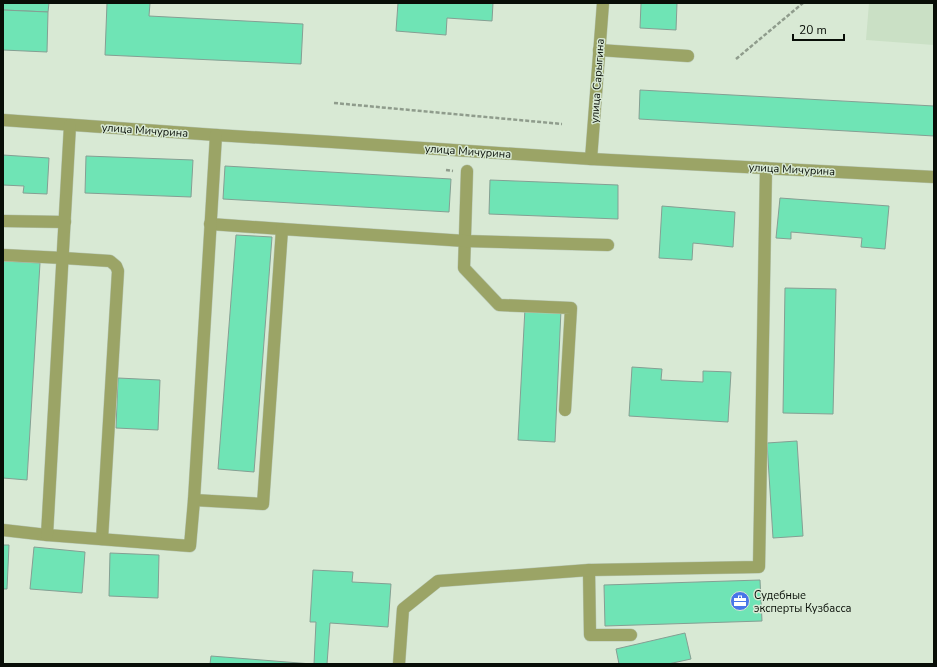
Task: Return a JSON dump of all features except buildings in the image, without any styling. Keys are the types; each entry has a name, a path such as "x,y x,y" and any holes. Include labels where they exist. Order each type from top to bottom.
{"street":[{"name":"улица Сарыгина","path":"591,159 603,3"},
{"path":"599,50 688,56"},
{"name":"улица Мичурина","path":"3,120 591,159 934,177"},
{"path":"47,535 70,125"},
{"path":"3,530 47,535 102,538 190,546 216,135"},
{"path":"399,664 403,609 438,581 589,570 759,567 766,168"},
{"path":"467,172 464,268 500,305 571,308 565,410"},
{"path":"3,221 65,222"},
{"path":"210,224 465,241 608,245"},
{"path":"194,500 263,504 282,229"},
{"path":"3,255 110,262 116,266 118,271 102,538"},
{"path":"589,570 590,635 631,635"}],"path":[{"path":"736,59 803,3"},
{"path":"334,103 562,124"}],"shaded area":[{"path":"869,3 934,3 934,45 866,40"}],"place":[{"name":"Судебные эксперты Кузбасса","path":"740,601"}]}
